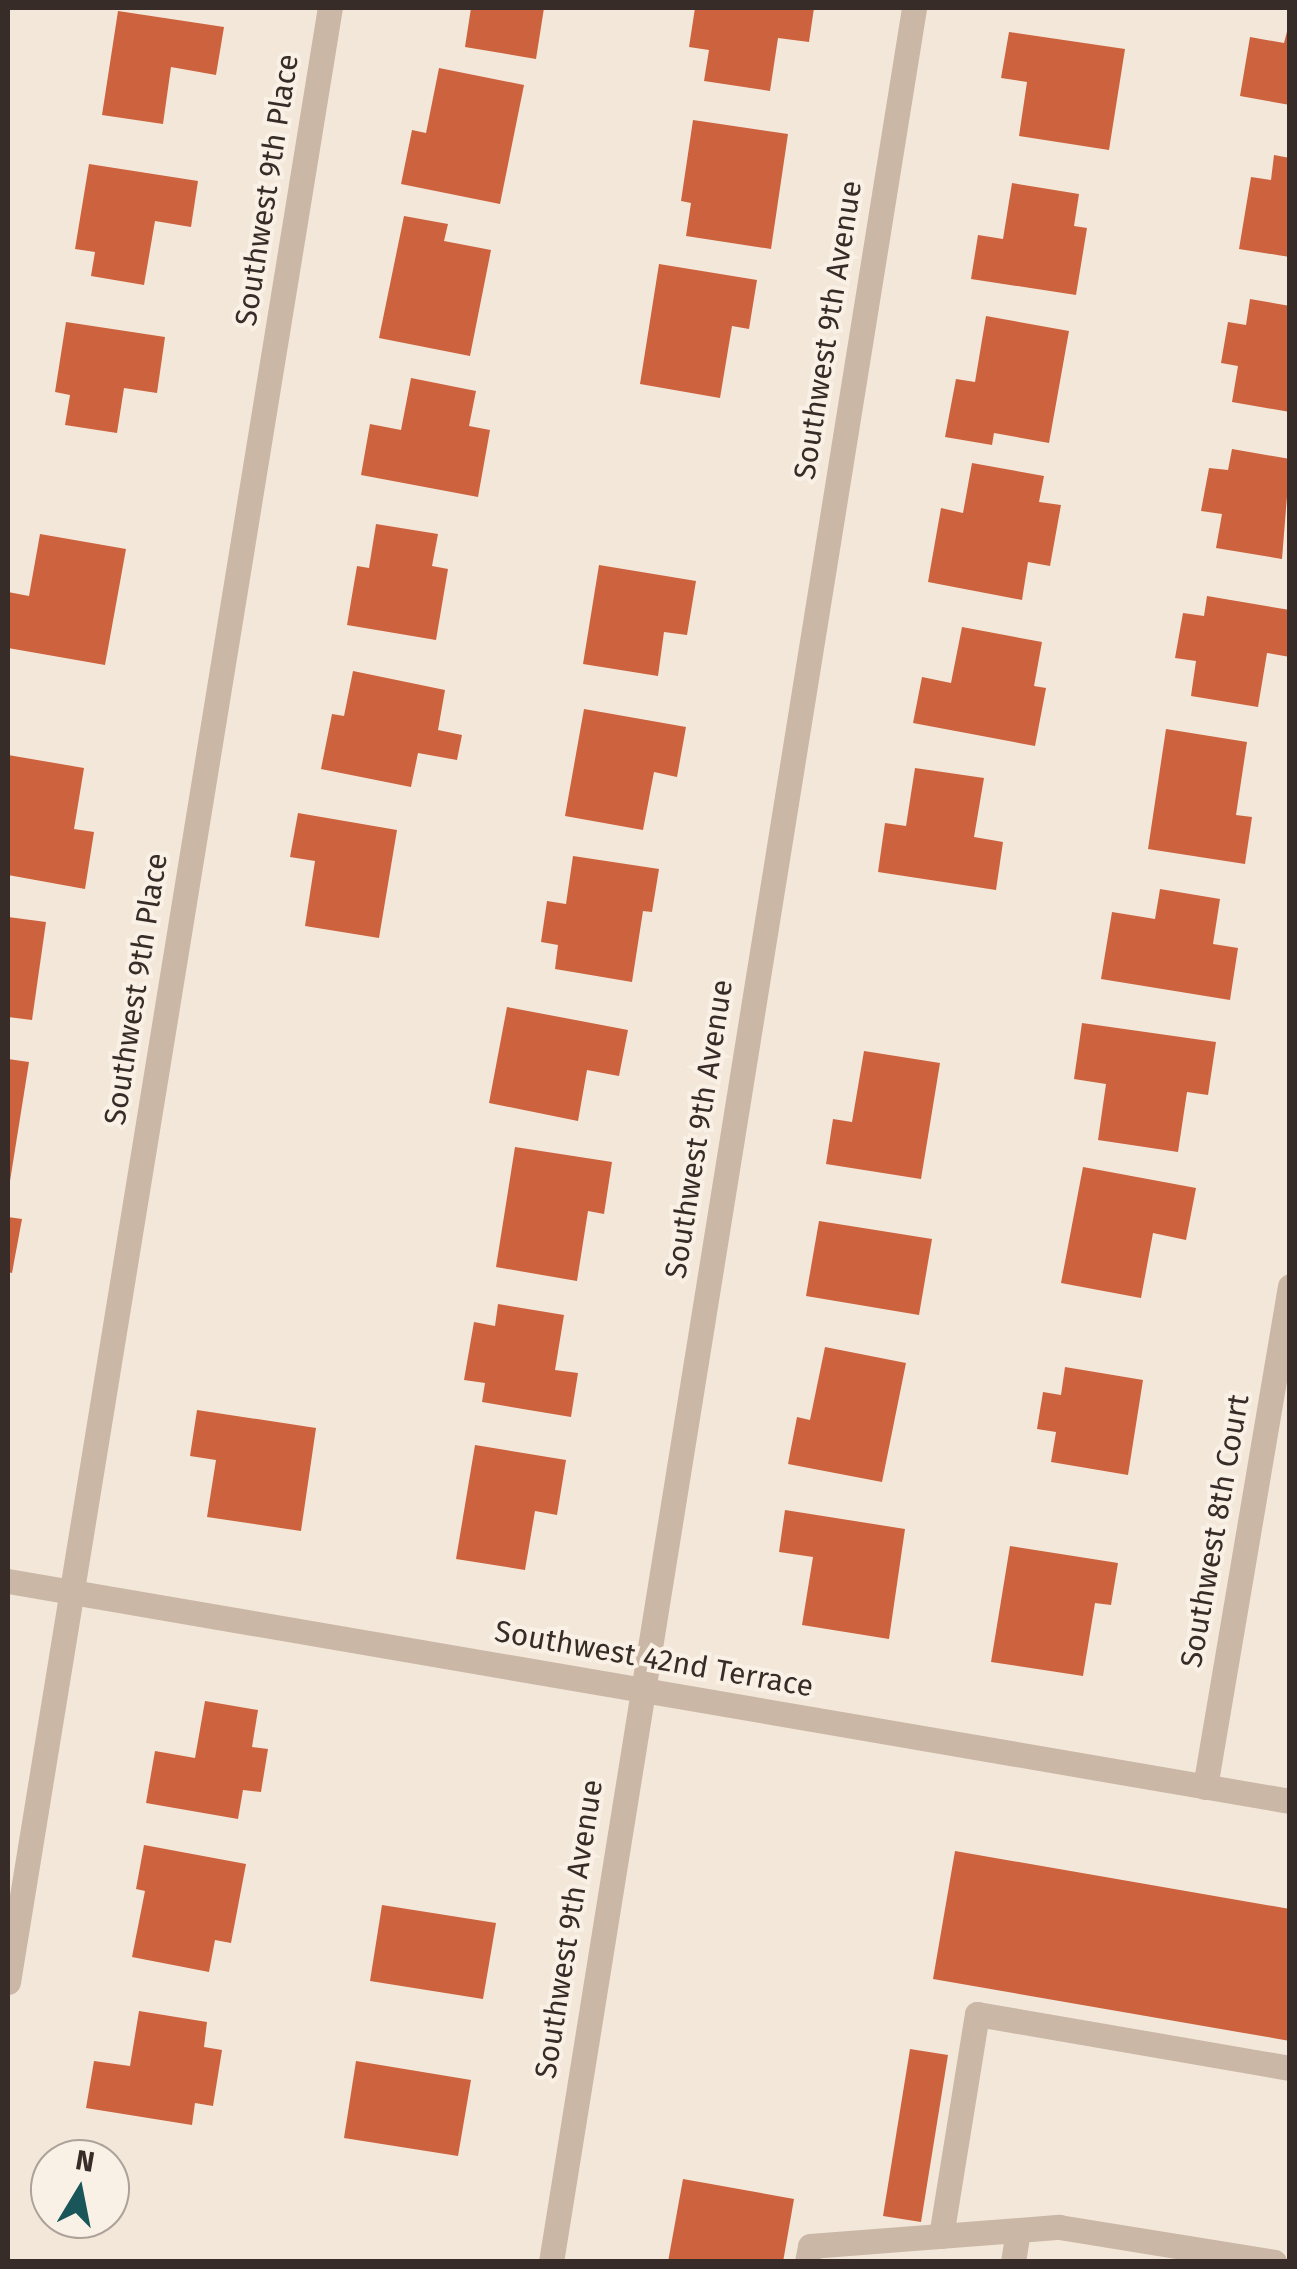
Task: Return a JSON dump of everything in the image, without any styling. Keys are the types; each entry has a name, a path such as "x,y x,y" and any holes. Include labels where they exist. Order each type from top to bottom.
{"street":[{"name":"Southwest 9th Place","path":"8,1982 330,8"},
{"name":"Southwest 9th Avenue","path":"551,2262 914,8"},
{"name":"Southwest 8th Court","path":"1205,1787 1290,1286"},
{"name":"Southwest 42nd Terrace","path":"8,1581 1290,1802"},
{"path":"942,2236 977,2014 1290,2068"},
{"path":"807,2262 810,2246 1059,2228 1274,2262"},
{"path":"1013,2262 1018,2230"}],"building":[{"path":"471,8 544,8 536,59 465,47"},
{"path":"695,8 814,8 809,42 778,38 770,91 704,81 709,50 689,47"},
{"path":"118,11 224,27 216,75 171,67 163,124 102,115"},
{"path":"1290,20 1290,105 1240,96 1250,37 1284,43"},
{"path":"1009,32 1125,49 1109,150 1019,136 1027,82 1001,78"},
{"path":"439,68 524,85 500,204 401,184 412,130 426,133"},
{"path":"693,120 788,134 771,249 686,236 691,203 681,201"},
{"path":"1274,155 1290,158 1290,257 1239,249 1251,177 1271,180"},
{"path":"89,164 198,181 191,227 155,221 144,285 91,276 95,252 75,249"},
{"path":"1012,183 1079,194 1074,226 1087,228 1076,295 971,279 978,235 1003,239"},
{"path":"404,216 448,224 444,241 491,250 470,356 379,338"},
{"path":"659,264 757,280 749,329 732,326 720,398 640,384"},
{"path":"1250,299 1290,306 1290,412 1232,402 1238,366 1221,363 1228,322 1246,325"},
{"path":"986,316 1069,331 1049,443 994,433 992,445 945,437 956,379 975,382"},
{"path":"66,322 165,337 157,393 124,388 117,433 65,425 70,395 55,392"},
{"path":"411,378 476,391 469,426 490,430 478,497 361,475 370,424 401,430"},
{"path":"1232,449 1290,459 1282,559 1216,548 1222,514 1201,511 1209,468 1228,470"},
{"path":"972,463 1044,476 1039,502 1061,505 1050,566 1028,562 1022,600 928,582 941,508 963,513"},
{"path":"376,524 438,534 432,566 448,569 436,640 347,625 357,566 369,568"},
{"path":"40,534 126,549 105,665 8,648 8,592 29,596"},
{"path":"599,565 696,581 687,635 664,632 658,676 583,664"},
{"path":"1207,596 1290,610 1290,657 1267,653 1258,707 1191,696 1196,661 1175,658 1183,613 1204,616"},
{"path":"962,627 1042,642 1034,686 1046,688 1035,746 913,723 922,677 951,683"},
{"path":"353,671 445,690 438,730 462,735 457,760 418,753 411,787 321,769 332,714 344,716"},
{"path":"584,709 686,727 677,777 654,772 643,830 565,816"},
{"path":"1166,729 1247,742 1236,815 1252,817 1245,864 1148,849"},
{"path":"8,755 84,768 74,829 94,832 85,889 8,875"},
{"path":"915,768 984,778 974,837 1003,842 996,890 878,872 885,823 906,826"},
{"path":"298,813 397,830 379,938 305,926 315,861 290,857"},
{"path":"573,856 659,869 652,912 643,911 632,982 555,969 558,945 541,942 547,901 566,904"},
{"path":"1160,889 1220,899 1213,944 1238,948 1230,1000 1101,979 1112,912 1155,919"},
{"path":"8,917 46,922 32,1020 8,1017"},
{"path":"507,1007 628,1030 619,1076 587,1070 578,1121 489,1103"},
{"path":"1082,1023 1216,1042 1208,1095 1187,1092 1178,1152 1098,1140 1106,1084 1074,1079"},
{"path":"864,1051 940,1063 921,1179 826,1164 833,1119 852,1122"},
{"path":"8,1059 29,1062 10,1181 8,1181"},
{"path":"515,1147 612,1162 604,1214 588,1211 577,1281 496,1267"},
{"path":"1083,1167 1196,1188 1186,1240 1153,1233 1141,1298 1061,1283"},
{"path":"8,1217 22,1219 12,1273 8,1272"},
{"path":"819,1221 932,1239 919,1315 806,1296"},
{"path":"498,1304 564,1315 555,1370 578,1373 571,1417 482,1402 485,1383 464,1380 474,1322 495,1326"},
{"path":"825,1347 906,1363 882,1482 788,1464 797,1417 810,1420"},
{"path":"1065,1367 1143,1380 1128,1475 1051,1462 1056,1432 1037,1429 1043,1392 1061,1395"},
{"path":"197,1410 316,1428 301,1531 207,1517 216,1460 190,1456"},
{"path":"475,1445 566,1460 557,1515 535,1511 525,1570 456,1559"},
{"path":"785,1510 905,1529 889,1639 802,1625 813,1557 779,1552"},
{"path":"1010,1546 1118,1563 1111,1605 1095,1603 1083,1676 991,1662"},
{"path":"205,1701 258,1710 252,1747 268,1749 261,1792 243,1790 238,1819 146,1803 155,1751 195,1758"},
{"path":"144,1845 246,1864 231,1943 215,1940 209,1972 132,1957 145,1891 136,1889"},
{"path":"955,1851 1290,1909 1290,2041 933,1979"},
{"path":"382,1905 496,1923 483,1999 370,1981"},
{"path":"139,2011 207,2022 204,2047 222,2050 213,2106 195,2103 192,2125 86,2108 94,2061 130,2066"},
{"path":"910,2049 948,2055 921,2222 883,2216"},
{"path":"356,2061 471,2080 458,2156 344,2138"},
{"path":"683,2179 794,2199 783,2262 668,2262"}]}
